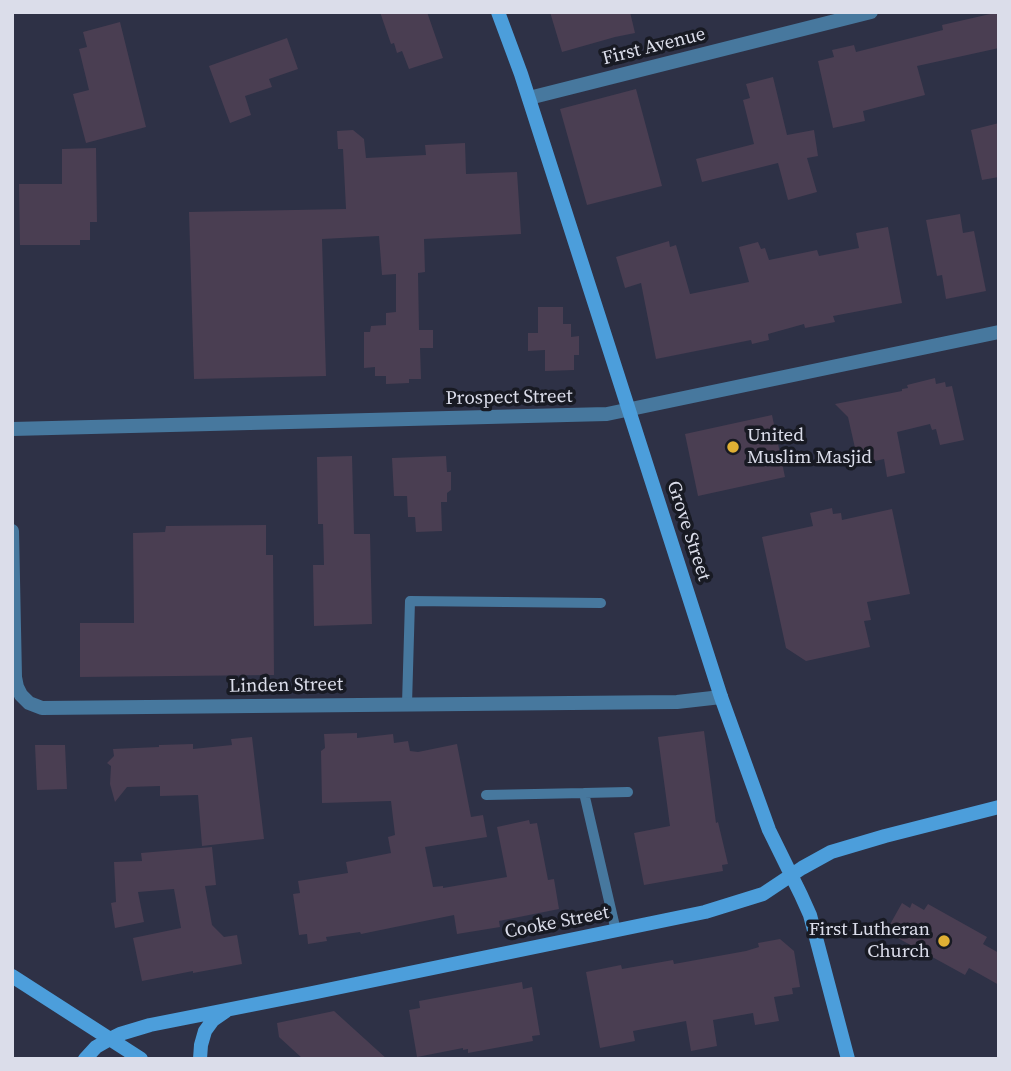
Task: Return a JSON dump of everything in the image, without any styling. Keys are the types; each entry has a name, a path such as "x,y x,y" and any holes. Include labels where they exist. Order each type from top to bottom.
{"main road":[{"name":"Grove Street","path":"498,12 529,98 721,697 769,830 810,915 848,1059"},
{"name":"Cooke Street","path":"85,1059 96,1047 110,1039 150,1025 705,912 754,897 775,887 818,858 848,846 999,807"},
{"path":"12,976 141,1059"},
{"path":"200,1059 201,1045 209,1025 218,1015 236,1007"}],"street":[{"name":"First Avenue","path":"529,98 871,12"},
{"name":"Prospect Street","path":"12,429 607,414 999,332"},
{"name":"Linden Street","path":"12,531 15,677 20,695 29,703 42,708 677,702 721,697"}],"lane":[{"path":"407,704 410,601 601,603"},
{"path":"486,795 628,792"},
{"path":"584,793 616,931"}],"building":[{"path":"380,12 427,12 443,58 409,69 402,51 397,53 394,43 391,44"},
{"path":"550,12 630,12 635,33 562,52"},
{"path":"999,12 999,48 917,66 925,95 863,111 865,121 833,128 818,61 834,57 832,50 854,45 856,52 943,30 942,25"},
{"path":"120,22 146,127 86,143 73,94 89,90 79,49 87,47 83,32"},
{"path":"287,38 298,69 269,79 272,87 245,96 251,115 230,123 209,66"},
{"path":"773,77 787,135 814,130 818,156 807,158 817,192 788,200 778,163 702,182 696,159 754,144 743,100 750,98 746,84"},
{"path":"636,89 662,186 587,205 560,109"},
{"path":"999,123 999,177 982,180 971,130"},
{"path":"353,130 364,139 366,158 426,155 425,145 465,143 466,174 517,172 521,234 424,239 425,272 418,273 419,330 433,330 433,348 420,348 421,379 409,379 409,383 386,384 386,376 375,376 375,367 364,368 364,332 370,332 371,326 386,325 386,313 396,312 396,274 382,275 379,236 322,239 326,376 194,379 189,212 346,209 343,149 338,149 337,131"},
{"path":"96,148 97,222 90,222 90,240 80,240 80,245 20,245 19,184 62,184 62,149"},
{"path":"960,214 963,233 974,231 986,291 946,299 942,275 937,276 926,220"},
{"path":"888,227 902,303 833,316 835,322 805,328 804,324 768,334 769,340 752,344 751,340 656,359 641,283 625,288 616,257 669,241 670,247 676,245 690,294 749,282 739,247 758,242 761,249 765,248 769,260 817,250 819,256 859,248 856,233"},
{"path":"538,307 563,307 563,324 571,324 571,337 579,336 579,355 574,355 574,370 545,371 545,350 528,351 528,333 538,333"},
{"path":"935,378 936,384 945,382 946,387 952,386 964,440 940,445 936,429 932,430 930,424 897,432 905,473 887,477 884,459 862,464 859,447 855,448 848,417 835,404 902,391 908,388 907,385"},
{"name":"United Muslim Masjid","path":"772,415 785,477 698,496 685,434"},
{"path":"352,456 354,534 370,534 372,624 314,626 313,565 324,565 323,524 318,524 317,457"},
{"path":"446,456 447,472 451,472 451,490 447,493 447,502 441,502 442,531 416,532 415,517 408,517 407,496 394,496 392,458"},
{"path":"832,508 833,514 841,513 842,520 892,509 910,594 867,602 871,620 864,621 870,647 806,661 786,648 762,537 813,526 810,513"},
{"path":"266,525 266,555 273,555 274,675 80,677 80,623 134,623 133,533 165,532 166,526"},
{"path":"704,731 716,823 718,822 728,864 722,865 723,871 644,885 634,833 670,826 658,737"},
{"path":"357,733 357,738 393,734 394,743 408,741 410,751 418,752 457,744 471,817 483,815 487,837 425,847 433,887 443,888 507,877 497,827 529,820 530,824 537,823 548,880 554,879 559,909 499,921 500,927 457,934 454,915 361,934 326,937 327,941 308,944 307,934 299,935 293,894 300,893 298,881 348,873 346,862 391,853 388,837 395,835 391,801 322,803 321,751 325,748 324,734"},
{"path":"252,737 264,839 202,846 198,795 160,796 160,786 127,787 115,802 110,784 111,766 107,763 114,756 113,749 193,744 193,749 232,745 231,739"},
{"path":"35,745 65,745 67,789 37,790"},
{"path":"212,847 216,885 205,886 212,925 224,937 237,935 242,964 142,981 133,938 181,928 174,889 138,892 144,922 115,928 111,903 116,902 114,862 142,861 141,853"},
{"name":"First Lutheran Church","path":"902,903 910,908 912,903 924,910 928,904 987,937 983,944 999,953 999,985 969,968 965,975 894,936 896,932 888,928"},
{"path":"780,939 794,951 800,987 792,988 793,994 774,997 779,1021 755,1025 753,1013 713,1020 717,1046 691,1051 686,1021 633,1031 635,1041 600,1048 586,972 621,965 622,969 673,960 674,964 746,951 759,947 758,943"},
{"path":"522,982 523,989 532,987 540,1035 532,1036 533,1041 468,1053 468,1049 463,1048 417,1057 409,1010 420,1008 419,1001"},
{"path":"334,1011 387,1059 303,1059 279,1037 277,1023"}],"place":[{"name":"United Muslim Masjid","path":"733,447"},
{"name":"First Lutheran Church","path":"944,941"}]}
